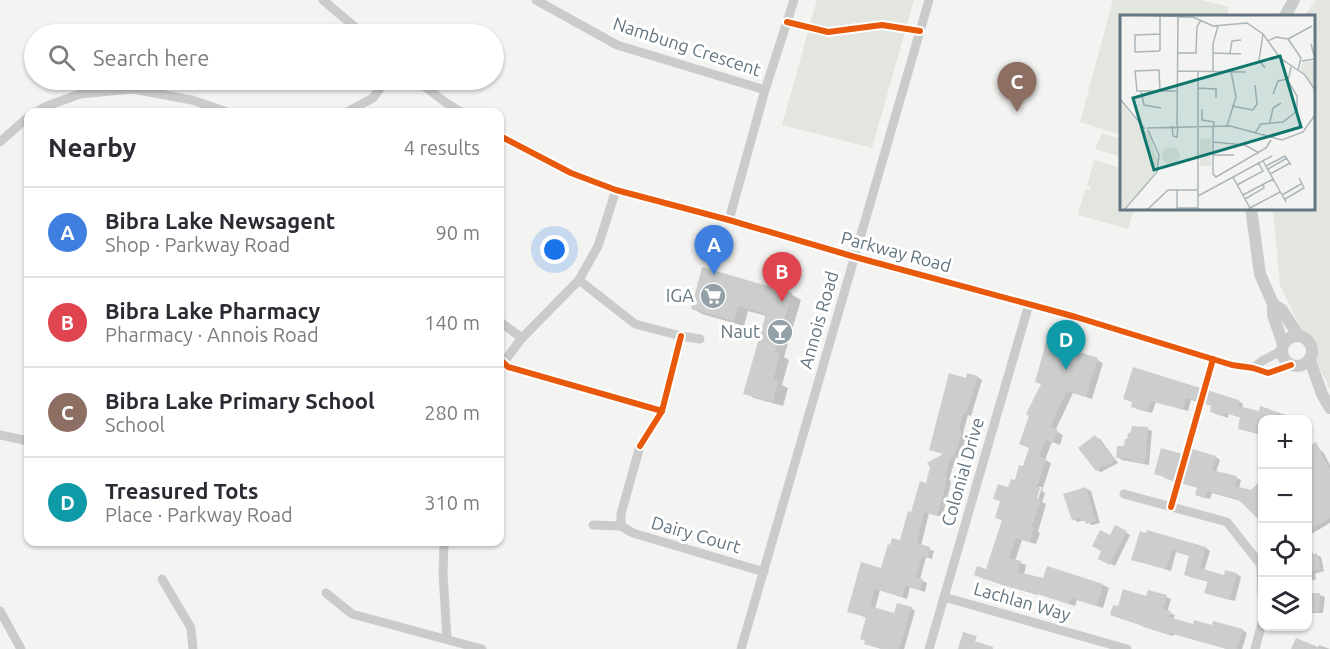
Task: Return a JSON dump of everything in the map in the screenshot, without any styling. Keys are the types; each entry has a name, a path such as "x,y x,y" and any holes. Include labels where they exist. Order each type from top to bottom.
{"street":[{"path":"323,0 351,24"},
{"name":"Nambung Crescent","path":"536,0 617,45 765,90"},
{"path":"729,220 765,90 794,0"},
{"name":"Annois Road","path":"741,649 929,0"},
{"path":"1286,15 1294,0"},
{"path":"43,108 80,94 123,90"},
{"path":"139,90 192,100 215,108"},
{"path":"354,108 373,98 379,90"},
{"path":"430,90 455,108"},
{"path":"0,142 24,121"},
{"name":"Parkway Road","path":"504,138 572,173 616,190 1076,317 1232,365 1268,373 1294,366"},
{"path":"504,362 522,338 579,280 598,246 616,190"},
{"path":"1251,210 1260,274 1273,304 1273,315 1284,360 1294,366 1322,394"},
{"path":"579,280 634,324 700,339"},
{"name":"Colonial Drive","path":"929,649 1029,304"},
{"path":"1273,304 1282,310 1298,335 1311,344 1313,352 1310,360 1305,365 1294,366"},
{"path":"504,325 522,338"},
{"path":"1253,368 1282,348 1289,337 1298,335"},
{"path":"1310,360 1322,394 1330,408"},
{"path":"0,435 24,440"},
{"path":"621,526 621,514 640,446"},
{"path":"1124,494 1227,522 1261,565 1262,577"},
{"name":"Dairy Court","path":"593,525 621,526 633,533 764,572"},
{"path":"444,546 443,574 447,639"},
{"path":"162,579 190,628 193,649"},
{"path":"326,593 352,614 482,649"},
{"name":"Lachlan Way","path":"944,597 1127,649"},
{"path":"0,611 21,649"},
{"path":"1255,649 1261,631"},
{"path":"1088,649 1091,639"}],"shaded area":[{"path":"817,0 914,0 872,148 782,125"},
{"path":"1113,0 1202,0 1229,7 1227,15 1120,15 1120,135 1080,122"},
{"path":"1316,0 1330,0 1330,389 1280,285 1273,210 1315,210 1315,15 1305,15"},
{"path":"1102,133 1120,139 1120,157 1095,149"},
{"path":"1094,160 1120,168 1120,210 1134,210 1128,229 1078,215 1085,189 1090,190 1091,187 1087,186"}],"building":[{"path":"702,267 792,293 775,352 780,353 773,380 778,381 773,402 743,394 766,314 738,306 734,321 691,309"},
{"path":"1046,342 1098,358 1086,397 1067,391 1050,427 1058,430 1053,443 1046,440 1039,456 1046,459 1037,487 1040,488 1037,498 1041,499 1030,542 1016,538 1009,558 1021,561 1018,572 1043,578 1047,566 1103,584 1097,606 1071,598 1069,604 974,575 977,566 986,569 1002,520 995,518 1000,501 993,499 998,484 1008,487 1011,479 1015,480 1019,465 1023,466 1029,448 1019,444 1029,416 1026,414 1041,384 1035,382"},
{"path":"1133,367 1239,400 1238,406 1259,411 1260,406 1286,415 1258,415 1258,434 1238,429 1240,417 1224,413 1223,416 1210,412 1211,405 1186,398 1183,410 1151,401 1148,412 1131,407 1132,402 1123,399"},
{"path":"949,373 966,378 967,373 978,376 966,414 963,414 959,430 962,431 957,450 954,457 951,456 945,476 947,477 945,488 937,516 924,512 917,543 930,547 928,558 922,556 916,577 923,579 920,590 906,586 902,597 875,589 870,606 894,613 897,603 912,607 899,649 882,649 864,644 865,641 860,639 866,617 847,612 861,562 881,568 892,538 900,540 920,481 926,483 930,467 927,463 943,454 929,450"},
{"path":"1132,426 1148,427 1145,463 1116,458 1117,446 1124,446"},
{"path":"1095,435 1115,460 1096,471 1078,448"},
{"path":"1316,442 1330,469 1330,518 1313,528 1312,526 1312,444"},
{"path":"1161,448 1190,456 1192,449 1216,456 1212,470 1237,476 1235,486 1251,490 1258,483 1258,519 1238,499 1207,491 1205,498 1195,495 1197,487 1154,474"},
{"path":"1086,487 1096,521 1086,524 1081,518 1072,520 1063,494"},
{"path":"1115,525 1127,531 1110,565 1098,559 1101,551 1092,546 1100,530 1110,535"},
{"path":"1147,530 1206,547 1200,568 1224,575 1225,570 1237,573 1230,600 1204,593 1208,581 1184,575 1189,555 1172,550 1166,569 1131,560 1140,531 1146,533"},
{"path":"1317,553 1321,569 1312,571 1312,555"},
{"path":"1123,589 1146,596 1148,590 1167,595 1163,609 1171,611 1169,617 1193,624 1194,620 1212,625 1213,621 1243,629 1237,649 1227,649 1169,633 1169,635 1110,615 1113,605 1118,606"},
{"path":"1312,593 1320,593 1319,612 1312,611"},
{"path":"963,632 977,636 975,641 993,647 993,649 958,649"},
{"path":"1296,638 1323,649 1291,649"}],"cycle path":[{"path":"787,22 828,32 882,25 920,31"},
{"path":"504,138 571,173 616,190 1076,317 1232,365 1268,373 1291,365"},
{"path":"640,446 662,411 681,336"},
{"path":"1171,507 1213,359"},
{"path":"504,363 508,367 662,411"}],"place":[{"name":"Bibra Lake Primary School","path":"1017,112"},
{"name":"Bibra Lake Newsagent","path":"714,275"},
{"name":"IGA","path":"713,296"},
{"name":"Bibra Lake Pharmacy","path":"782,302"},
{"name":"Naut","path":"780,332"},
{"name":"Treasured Tots","path":"1066,370"}]}
